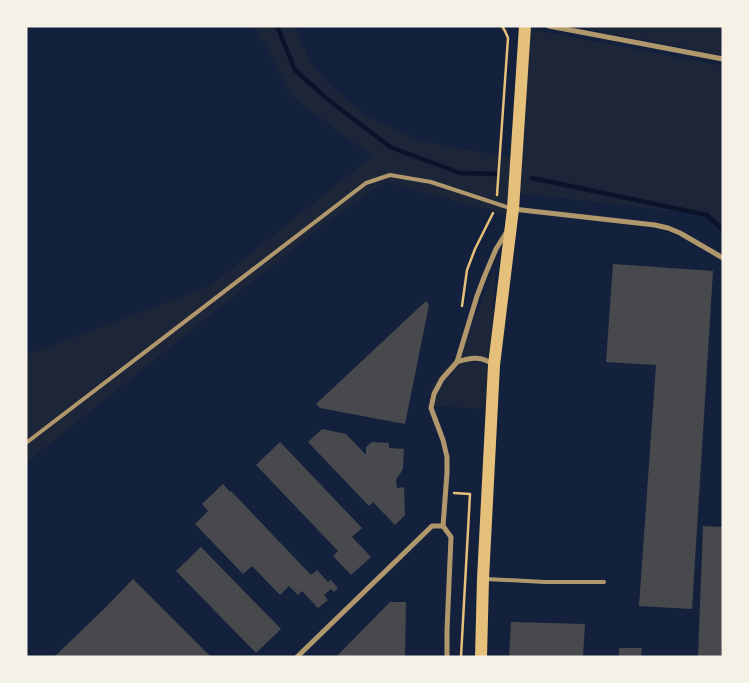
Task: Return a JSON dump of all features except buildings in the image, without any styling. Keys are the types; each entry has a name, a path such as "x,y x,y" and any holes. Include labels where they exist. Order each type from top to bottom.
{"main road":[{"path":"481,657 494,365 513,209 525,26"}],"street":[{"path":"549,26 723,60"},
{"path":"513,209 668,228 723,258"},
{"path":"447,657 446,630 451,537 443,526 447,458 443,440 431,408 436,387 457,362 485,275 496,249 511,224"},
{"path":"457,362 466,358 485,359 494,365"},
{"path":"297,657 432,526 443,526"}],"lane":[{"path":"26,443 366,183 390,175 398,176 431,182 513,209"},
{"path":"483,579 604,582"}],"shaded area":[{"path":"254,26 294,26 311,63 331,86 365,115 421,141 511,158 529,29 723,66 723,227 709,215 509,192 506,215 385,182 337,214 26,463 26,355 210,286 372,156 292,97"},
{"path":"572,26 723,26 723,56 683,47"},
{"path":"496,266 486,409 432,406 431,386 462,350"}],"waterway":[{"path":"277,26 295,70 325,97 390,147 460,173 498,174"},
{"path":"532,178 707,215 723,230"}]}
